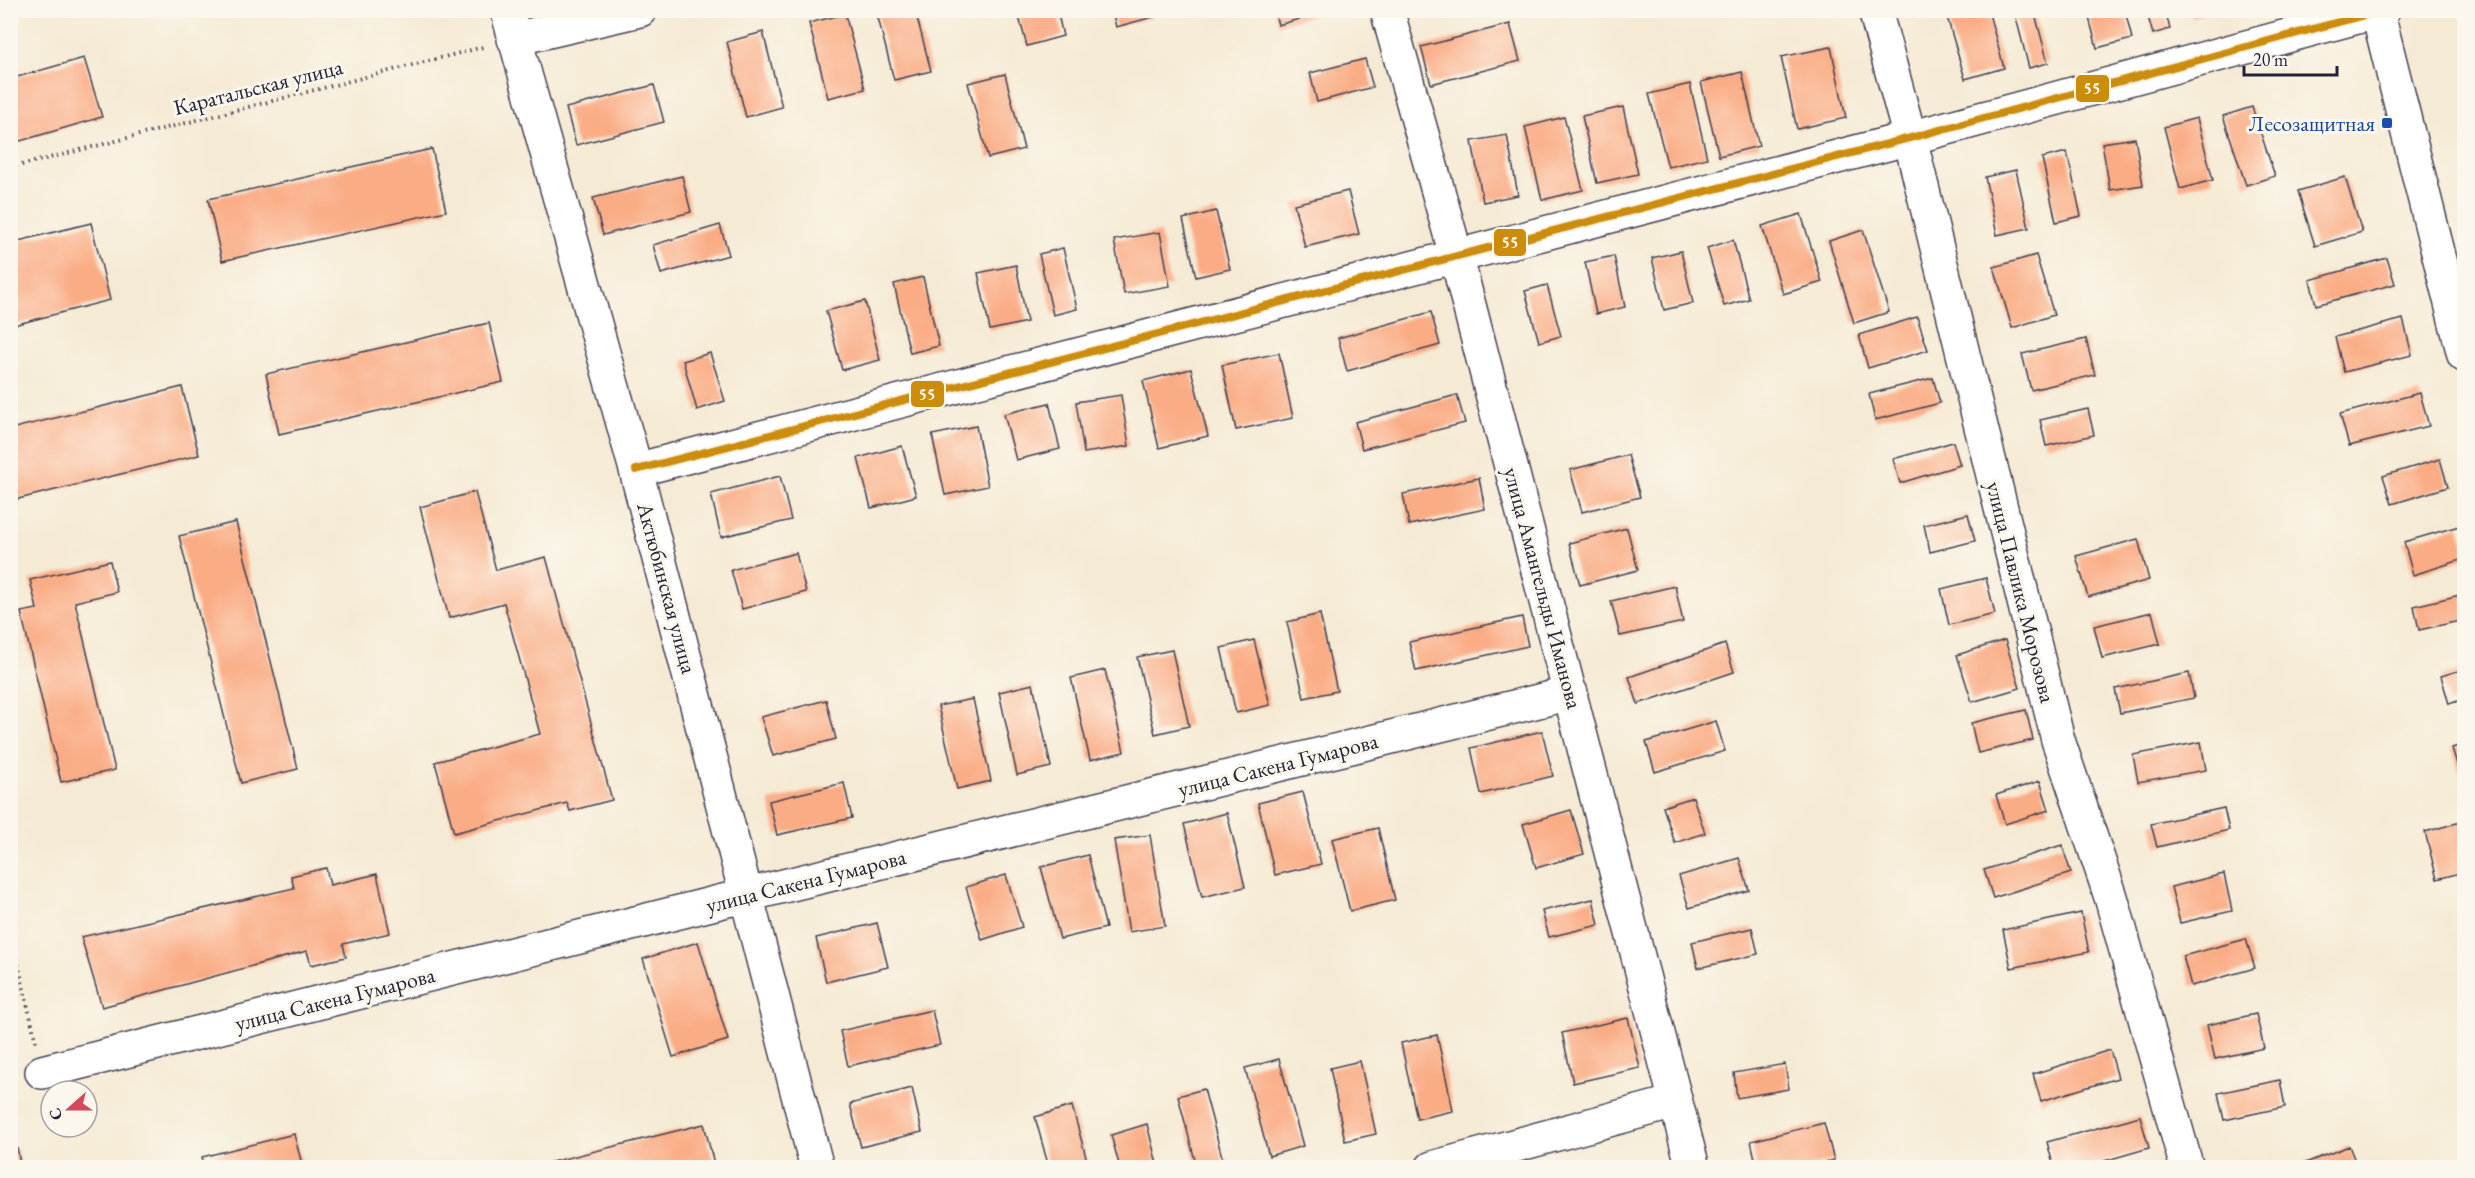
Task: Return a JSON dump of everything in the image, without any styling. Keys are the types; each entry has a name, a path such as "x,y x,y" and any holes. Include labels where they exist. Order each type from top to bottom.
{"street":[{"path":"510,25 640,10"},
{"name":"улица Амангельды Иманова","path":"1388,10 1456,255 1693,1167"},
{"name":"улица Павлика Морозова","path":"1875,10 1910,138 2058,740 2111,897 2187,1167"},
{"path":"636,470 1910,138 2379,11 2464,355"},
{"name":"Актюбинская улица","path":"510,25 636,470 818,1167"},
{"name":"улица Сакена Гумарова","path":"42,1072 747,895 1571,693"},
{"path":"1432,1167 1675,1102"}],"path":[{"name":"Каратальская улица","path":"10,168 510,25"},
{"path":"10,929 42,1072"}],"building":[{"path":"876,10 915,10 931,71 894,80"},
{"path":"1017,10 1057,10 1063,36 1027,46"},
{"path":"1112,10 1151,10 1153,17 1116,27"},
{"path":"1274,10 1328,10 1328,11 1278,25"},
{"path":"1945,10 1988,10 2004,68 1965,79"},
{"path":"2014,10 2034,10 2048,63 2029,68"},
{"path":"2087,10 2125,10 2132,39 2097,48"},
{"path":"2146,10 2165,10 2170,29 2153,34"},
{"path":"2189,10 2210,10 2210,11 2192,17"},
{"path":"845,14 865,89 828,98 809,23"},
{"path":"1510,24 1520,61 1431,84 1421,47"},
{"path":"763,32 782,107 746,117 727,42"},
{"path":"1831,47 1846,118 1797,129 1781,57"},
{"path":"84,58 102,117 10,144 10,79"},
{"path":"1365,59 1373,87 1317,102 1310,73"},
{"path":"1742,72 1759,146 1719,156 1701,82"},
{"path":"1005,74 1024,149 988,158 968,83"},
{"path":"1690,84 1707,158 1668,167 1649,94"},
{"path":"654,85 664,122 576,145 566,108"},
{"path":"1623,107 1638,174 1597,183 1582,116"},
{"path":"2252,107 2275,176 2246,185 2223,116"},
{"path":"1564,117 1583,190 1542,200 1525,127"},
{"path":"2197,118 2213,180 2180,189 2164,127"},
{"path":"1507,135 1518,195 1483,202 1472,141"},
{"path":"2135,138 2143,185 2110,190 2102,143"},
{"path":"432,149 446,211 222,261 208,199"},
{"path":"2067,152 2081,216 2056,222 2042,158"},
{"path":"2016,170 2029,228 1997,235 1985,177"},
{"path":"682,176 691,212 603,235 593,198"},
{"path":"2345,177 2362,232 2315,246 2298,191"},
{"path":"1348,191 1359,234 1305,247 1294,204"},
{"path":"1216,211 1230,269 1196,277 1183,219"},
{"path":"1801,214 1822,282 1783,294 1762,226"},
{"path":"91,223 110,300 10,326 10,243"},
{"path":"720,225 729,255 661,274 653,245"},
{"path":"1863,230 1889,312 1854,323 1829,241"},
{"path":"1160,232 1170,286 1124,294 1114,240"},
{"path":"1733,240 1749,299 1724,306 1707,248"},
{"path":"1063,248 1077,309 1053,315 1039,254"},
{"path":"1681,251 1693,303 1664,310 1652,258"},
{"path":"2036,255 2054,315 2012,328 1994,267"},
{"path":"1614,256 1625,307 1596,314 1585,262"},
{"path":"2387,258 2395,284 2316,305 2310,280"},
{"path":"1016,265 1027,322 990,330 978,273"},
{"path":"923,277 939,346 910,353 894,284"},
{"path":"1547,285 1561,336 1539,342 1525,291"},
{"path":"865,301 880,360 842,370 826,311"},
{"path":"1431,312 1440,345 1347,371 1338,338"},
{"path":"1917,317 1928,350 1868,368 1859,335"},
{"path":"2403,319 2412,355 2344,372 2335,337"},
{"path":"489,323 503,382 279,434 266,374"},
{"path":"2086,339 2095,375 2031,390 2022,354"},
{"path":"710,353 725,401 697,410 683,361"},
{"path":"1279,353 1293,418 1236,430 1222,365"},
{"path":"1191,369 1208,436 1159,448 1143,381"},
{"path":"1933,378 1940,403 1875,420 1869,394"},
{"path":"182,387 199,455 10,501 10,429"},
{"path":"2420,393 2429,426 2349,446 2340,414"},
{"path":"1121,395 1129,446 1084,453 1076,402"},
{"path":"1457,395 1465,423 1362,449 1355,422"},
{"path":"1049,403 1060,449 1016,460 1004,414"},
{"path":"2088,409 2094,435 2046,446 2040,420"},
{"path":"976,426 988,486 945,495 932,435"},
{"path":"1953,442 1960,465 1900,483 1893,459"},
{"path":"902,446 916,496 871,508 858,458"},
{"path":"1628,455 1640,497 1582,512 1570,470"},
{"path":"2440,459 2448,487 2392,504 2383,476"},
{"path":"780,476 791,520 721,537 711,494"},
{"path":"1479,478 1485,509 1409,525 1403,494"},
{"path":"475,492 496,570 546,557 612,800 570,811 567,803 454,833 435,762 540,734 504,603 449,618 420,507"},
{"path":"1968,514 1975,541 1930,552 1924,525"},
{"path":"236,522 298,769 241,783 179,536"},
{"path":"2459,526 2464,543 2464,559 2413,575 2404,542"},
{"path":"1627,528 1638,570 1580,585 1569,543"},
{"path":"2138,539 2149,580 2088,597 2076,556"},
{"path":"796,553 806,592 742,609 731,570"},
{"path":"110,561 117,592 75,602 115,770 61,782 21,612 37,609 30,580"},
{"path":"1986,578 1995,614 1949,625 1941,589"},
{"path":"1675,586 1683,622 1620,636 1611,601"},
{"path":"2464,594 2464,620 2419,630 2414,606"},
{"path":"2152,612 2160,644 2102,658 2094,626"},
{"path":"1320,614 1337,691 1304,698 1287,622"},
{"path":"1522,617 1528,646 1416,671 1409,642"},
{"path":"1254,640 1270,705 1236,713 1221,648"},
{"path":"2005,640 2020,688 1972,702 1957,655"},
{"path":"1725,644 1734,672 1638,704 1629,677"},
{"path":"1172,650 1189,726 1155,734 1137,657"},
{"path":"2464,669 2464,699 2449,704 2441,676"},
{"path":"1105,670 1124,752 1090,760 1071,678"},
{"path":"2189,673 2194,698 2120,713 2115,689"},
{"path":"1033,684 1051,767 1017,775 999,692"},
{"path":"973,699 991,781 957,789 938,706"},
{"path":"826,700 836,739 773,756 761,717"},
{"path":"2026,710 2033,740 1978,753 1971,723"},
{"path":"1716,721 1725,751 1655,772 1646,742"},
{"path":"1542,731 1553,776 1481,794 1471,748"},
{"path":"2201,742 2206,770 2138,782 2133,755"},
{"path":"2464,744 2464,773 2460,774 2452,748"},
{"path":"2040,781 2049,810 2005,824 1996,795"},
{"path":"844,783 852,818 777,835 769,801"},
{"path":"1303,792 1321,864 1275,875 1258,803"},
{"path":"1693,797 1705,833 1675,843 1663,807"},
{"path":"2224,808 2229,830 2157,847 2151,824"},
{"path":"1571,810 1584,854 1536,868 1523,824"},
{"path":"1227,813 1245,887 1202,897 1184,824"},
{"path":"2464,821 2464,872 2437,879 2425,832"},
{"path":"1378,828 1395,900 1350,911 1332,839"},
{"path":"1150,835 1165,926 1129,932 1114,840"},
{"path":"2062,845 2071,873 1993,898 1984,870"},
{"path":"1088,855 1106,928 1060,939 1041,867"},
{"path":"1739,858 1749,890 1689,908 1679,876"},
{"path":"326,868 330,885 377,874 390,933 343,944 346,957 311,965 307,951 102,1007 81,937 294,888 291,876"},
{"path":"2224,874 2232,911 2180,923 2171,887"},
{"path":"1006,875 1022,927 982,940 966,887"},
{"path":"1593,899 1599,925 1549,937 1542,911"},
{"path":"2081,913 2089,952 2011,968 2003,930"},
{"path":"877,923 888,967 826,982 816,938"},
{"path":"1752,928 1758,954 1698,968 1692,942"},
{"path":"2246,939 2255,968 2191,986 2183,956"},
{"path":"698,942 728,1040 673,1057 643,959"},
{"path":"932,1010 940,1045 848,1066 840,1031"},
{"path":"2256,1014 2264,1048 2215,1059 2207,1025"},
{"path":"1628,1018 1640,1068 1573,1083 1562,1033"},
{"path":"1437,1035 1453,1111 1417,1119 1401,1043"},
{"path":"2110,1050 2118,1078 2041,1101 2033,1074"},
{"path":"1279,1059 1303,1146 1269,1156 1245,1068"},
{"path":"1360,1061 1376,1134 1345,1141 1330,1068"},
{"path":"1785,1064 1789,1089 1737,1098 1734,1073"},
{"path":"2280,1080 2285,1107 2224,1120 2218,1093"},
{"path":"912,1088 922,1132 861,1147 850,1104"},
{"path":"1204,1089 1225,1168 1197,1168 1178,1096"},
{"path":"1072,1106 1089,1168 1049,1168 1035,1117"},
{"path":"2140,1116 2149,1148 2080,1168 2054,1168 2047,1142"},
{"path":"1824,1123 1834,1160 1805,1168 1757,1168 1751,1141"},
{"path":"704,1124 715,1168 531,1168 531,1167"},
{"path":"1147,1124 1158,1168 1120,1168 1111,1135"},
{"path":"294,1134 303,1168 205,1168 202,1157"},
{"path":"2349,1146 2358,1168 2304,1168 2303,1164"},
{"path":"17,1148 21,1168 10,1168 10,1149"},
{"path":"1664,1161 1665,1168 1642,1168 1642,1167"}],"transit line":[{"name":"55","path":"636,470 1910,138 2383,10"}],"place":[{"name":"Лесозащитная","path":"2387,123"}]}
